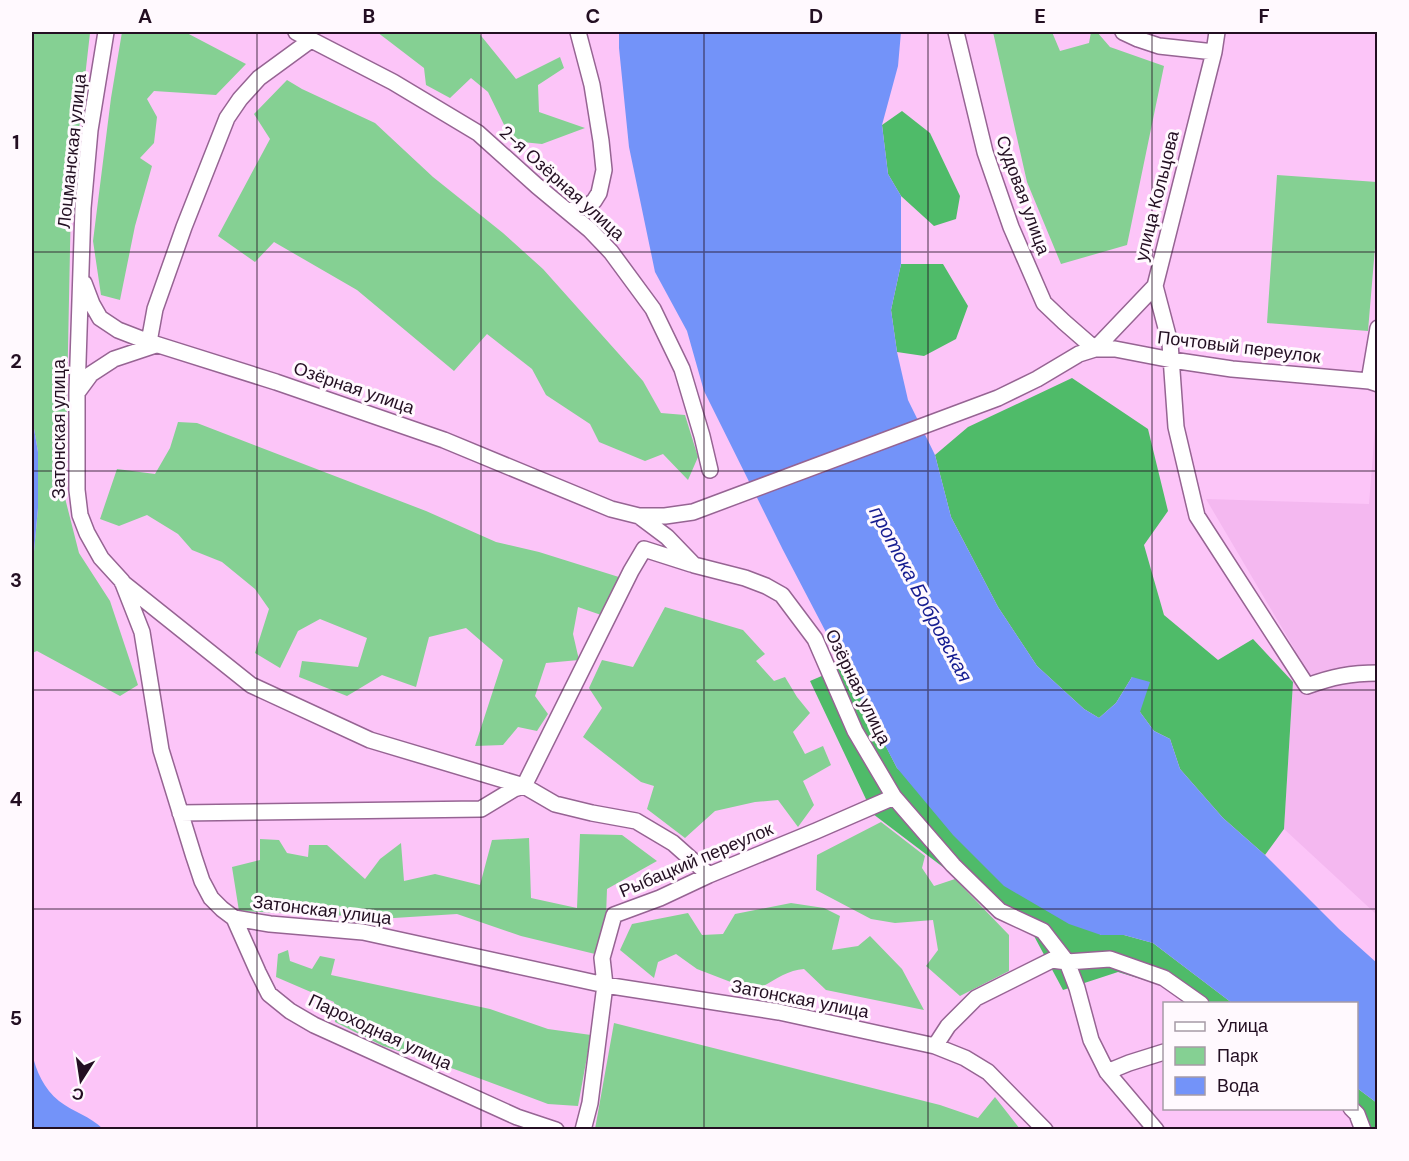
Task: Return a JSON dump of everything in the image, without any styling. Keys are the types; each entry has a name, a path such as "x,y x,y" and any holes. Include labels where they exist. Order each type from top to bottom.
{"street":[{"name":"Лоцманская улица","path":"81,274 83,208 90,130 106,32"},
{"name":"2-я Озёрная улица","path":"296,32 393,82 478,133 590,230 611,252 653,309 682,369 710,470"},
{"path":"568,211 586,207 594,201 599,193 604,170 592,86 579,32"},
{"name":"Судовая улица","path":"956,32 985,152 1011,227 1044,303 1095,349"},
{"path":"1123,32 1159,46 1214,52"},
{"name":"улица Кольцова","path":"1095,349 1155,286 1214,52 1217,32"},
{"path":"78,393 91,374 114,359 153,343 155,309 227,118 259,78 311,40"},
{"name":"Озёрная улица","path":"81,274 100,318 118,330 380,417 488,457 611,509 639,516 665,516 693,512 998,398 1037,379 1079,354 1095,349"},
{"name":"Затонская улица","path":"81,274 77,490 80,515 101,558 122,581 142,632 161,750 202,880 211,898 222,909 234,918 270,924 363,932 604,985 779,1012 935,1046 965,1058 988,1072 1045,1130"},
{"path":"1155,286 1170,343 1176,427 1197,516 1307,686 1335,676 1377,673"},
{"path":"1373,382 1377,328"},
{"name":"Почтовый переулок","path":"1095,349 1115,349 1232,369 1373,382"},
{"name":"Озёрная улица","path":"639,516 667,537 694,565 745,578 766,586 782,596 816,639 855,731 894,797 953,865 1000,911 1043,931 1067,962 1077,988 1091,1040 1107,1072 1156,1130"},
{"path":"180,813 481,810 514,789 524,786 644,549 694,565"},
{"path":"122,581 251,685 370,740 524,786 555,804 636,821 673,843 709,875"},
{"name":"Рыбацкий переулок","path":"583,1130 591,1103 604,985 602,958 614,915 660,898 894,797"},
{"name":"Пароходная улица","path":"234,918 269,994 290,1011 314,1025 516,1117 556,1130"},
{"path":"935,1046 948,1026 976,998 1052,960 1067,962 1110,959 1164,978 1198,1002"},
{"path":"1107,1072 1163,1052"},
{"path":"1353,1110 1363,1130"}],"shaded area":[{"path":"1377,403 1377,915 1284,829 1295,650 1206,499 1369,504"}],"green space":[{"path":"32,32 90,33 71,200 65,498 79,553 110,601 138,685 120,696 37,651 32,653 32,573 38,508 38,452 32,417"},
{"path":"122,32 185,32 246,64 216,95 154,91 147,99 157,117 154,143 140,158 152,166 135,226 120,300 101,295 93,241 111,98"},
{"path":"377,32 478,32 516,79 560,57 564,68 538,85 539,112 585,128 542,144 512,141 488,92 471,78 450,98 426,85 424,68"},
{"path":"993,32 1052,32 1060,51 1089,43 1091,32 1097,32 1110,47 1164,66 1127,245 1061,264 1027,182"},
{"path":"287,80 375,123 433,177 503,233 543,269 643,381 661,413 685,415 698,457 688,480 663,454 645,461 599,442 590,424 546,395 532,369 487,334 454,371 357,290 274,242 255,262 218,236 270,139 254,114"},
{"path":"902,111 930,133 960,196 956,219 934,226 901,196 888,174 882,125"},
{"path":"1277,175 1377,182 1377,224 1368,331 1267,323"},
{"path":"901,264 943,264 968,306 956,339 924,356 897,352 891,310"},
{"path":"1072,378 1148,429 1168,511 1144,545 1164,615 1218,660 1253,639 1293,682 1284,829 1265,855 1223,818 1180,769 1170,739 1154,731 1140,712 1132,677 1116,703 1099,718 1084,709 1037,666 998,607 951,517 935,455 968,427"},
{"path":"178,422 197,423 426,511 496,542 539,552 622,578 604,616 578,607 573,634 579,660 546,663 535,696 548,714 537,731 518,727 503,745 475,746 503,660 466,628 429,637 416,687 382,675 347,696 299,677 302,661 358,667 367,638 320,619 298,631 280,668 255,653 269,609 255,589 222,562 192,550 178,534 147,515 119,526 100,519 117,469 155,474 170,448"},
{"path":"665,607 743,630 765,654 756,661 774,681 785,677 810,713 793,732 805,754 823,746 831,765 803,781 814,805 798,827 778,800 755,802 715,811 685,838 647,809 654,786 641,782 583,737 602,708 589,688 602,660 633,667"},
{"path":"845,666 897,768 1101,935 1124,935 1153,943 1231,1002 1190,1002 1167,987 1118,972 1063,990 1034,936 873,814 810,681"},
{"path":"881,822 925,856 922,868 934,886 955,879 1009,935 1009,971 960,996 926,966 938,950 933,920 895,923 871,919 816,890 817,855"},
{"path":"580,834 622,835 657,861 607,889 606,916 595,954 521,936 457,914 394,918 239,911 232,867 260,860 260,839 279,840 287,853 308,857 309,845 327,845 365,879 380,859 401,843 404,881 435,874 480,885 492,840 529,838 531,898 577,908"},
{"path":"791,903 824,908 840,916 832,950 858,946 870,936 902,969 924,1010 826,990 804,969 785,974 754,991 697,969 676,954 658,962 654,978 620,950 632,924 688,913 702,935 723,934 735,914"},
{"path":"288,950 290,961 312,969 320,956 335,959 331,975 490,1009 548,1029 591,1035 578,1106 548,1104 454,1069 383,1046 335,1022 334,1002 276,977 278,954"},
{"path":"614,1023 940,1105 978,1118 995,1097 1020,1129 595,1129"},
{"path":"1358,1089 1377,1103 1377,1129 1357,1129 1351,1114 1345,1110 1358,1110"}],"water":[{"name":"протока Бобровская","path":"619,32 901,32 898,66 882,125 888,174 901,196 901,264 891,310 897,352 908,400 935,455 951,517 998,607 1037,666 1084,709 1099,718 1116,703 1132,677 1150,682 1140,712 1154,731 1170,739 1180,769 1223,818 1265,855 1339,929 1377,963 1377,1103 1358,1089 1358,1002 1231,1002 1153,943 1124,935 1101,935 1069,924 1004,886 953,835 897,768 783,550 704,391 687,331 655,272 629,147"},
{"path":"32,417 38,452 38,508 32,573"},
{"path":"32,1053 41,1079 49,1091 64,1105 103,1129 32,1129"}]}
